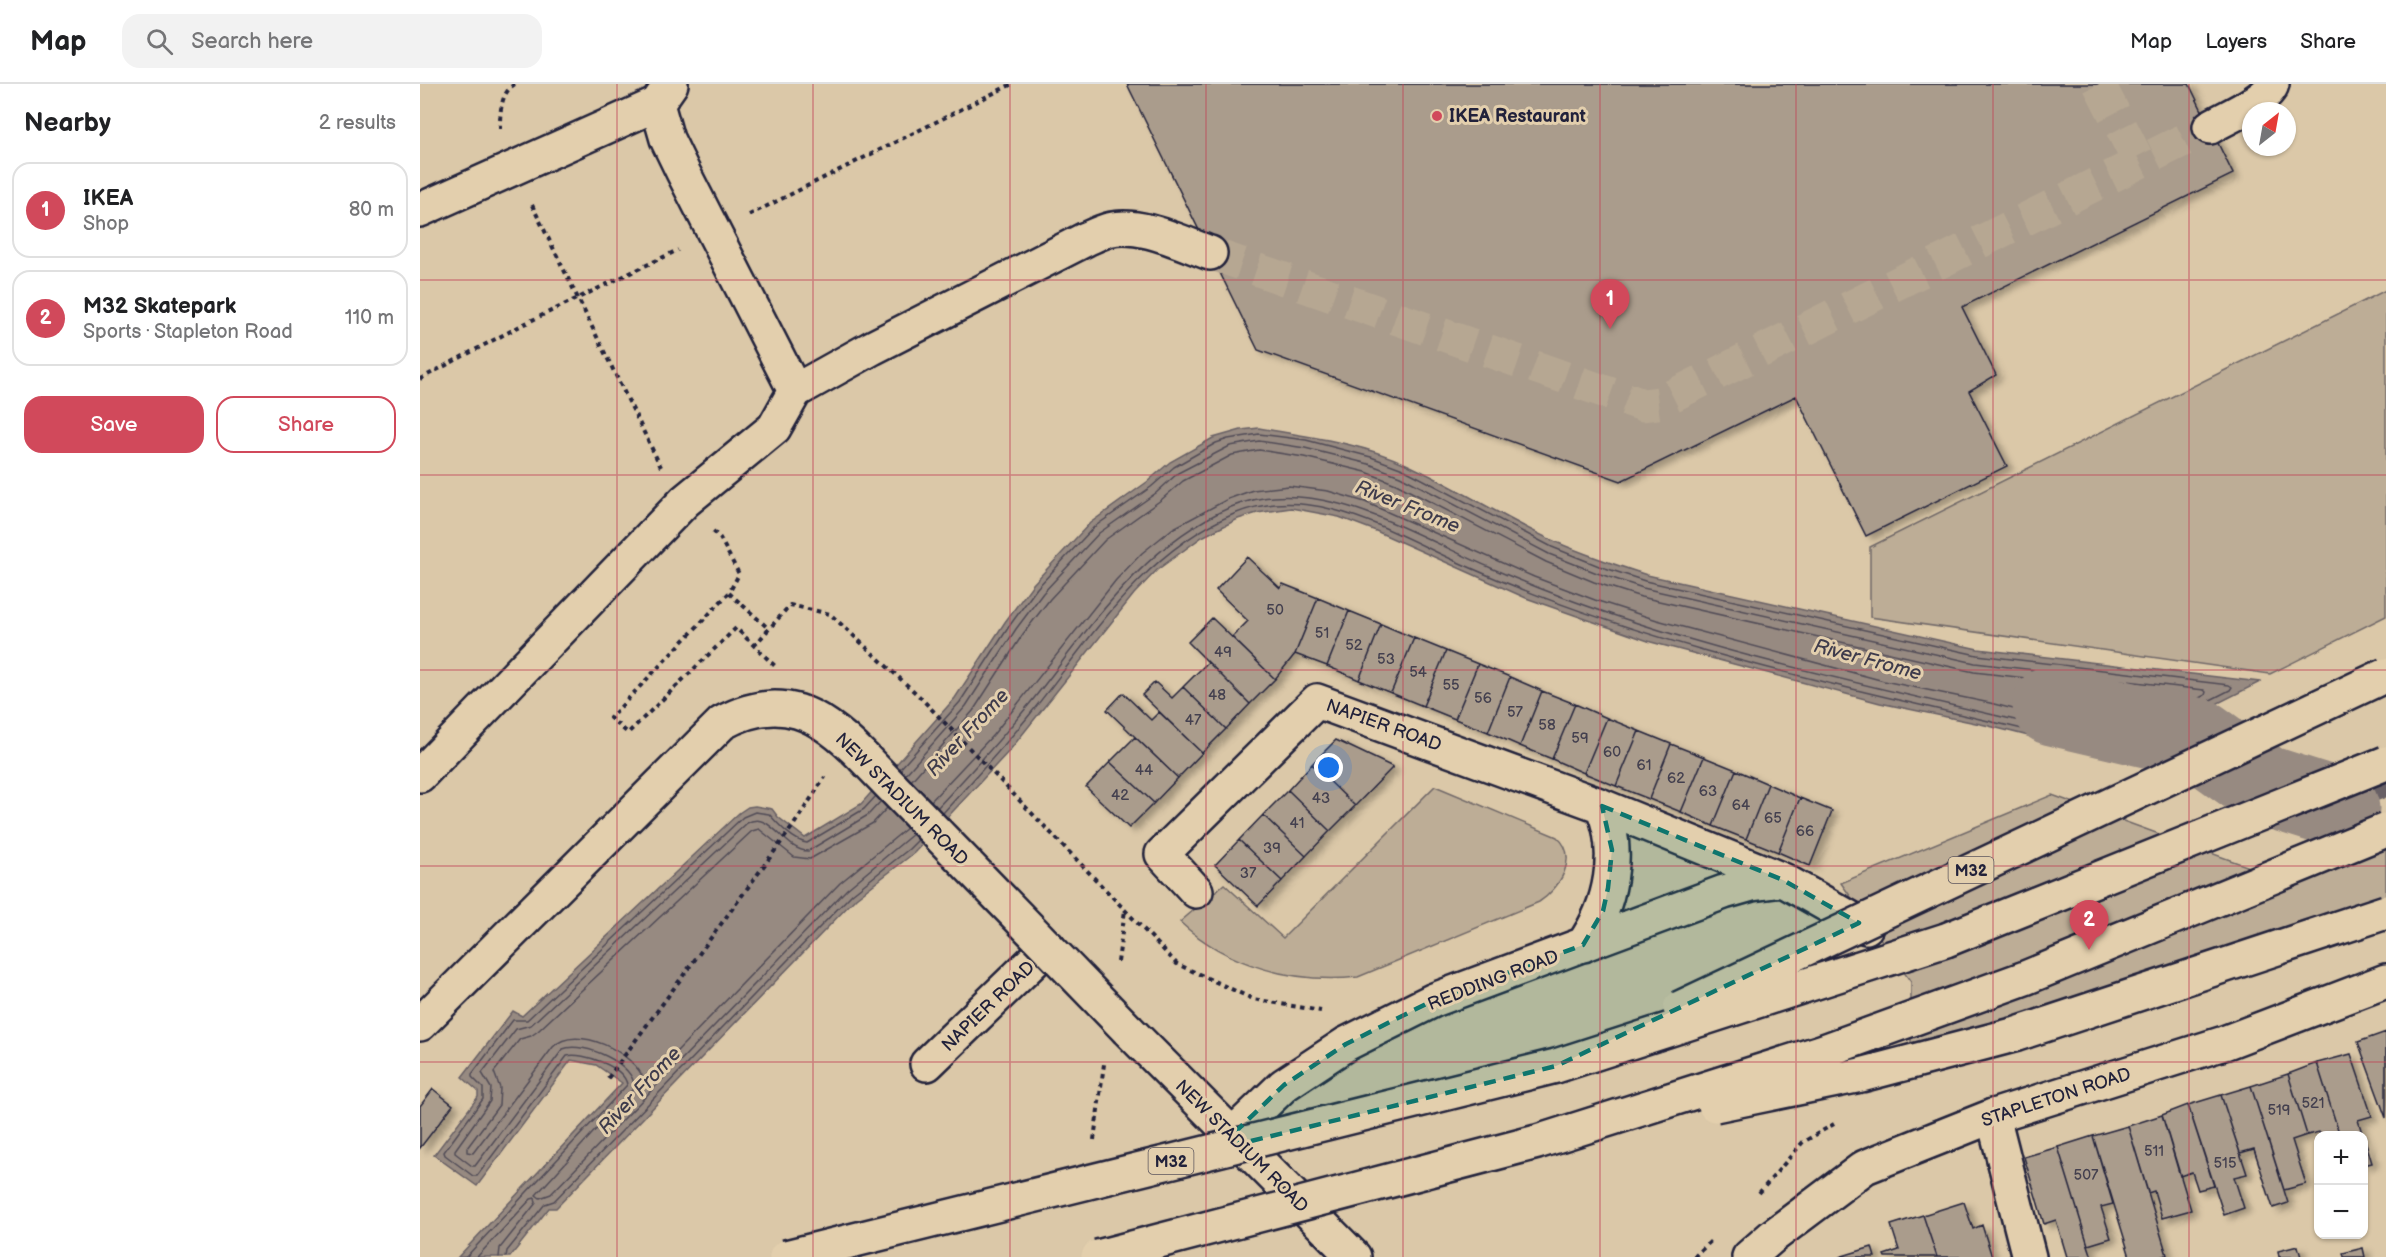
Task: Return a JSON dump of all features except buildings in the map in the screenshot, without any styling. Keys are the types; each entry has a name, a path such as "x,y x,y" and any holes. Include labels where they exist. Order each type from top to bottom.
{"main road":[{"path":"2210,127 2258,100 2271,88 2272,84"},
{"path":"420,210 664,94 667,139 795,391"},
{"path":"420,775 685,501 774,428 795,391 872,348 1110,229 1130,228 1164,236 1210,253"},
{"name":"M32","path":"1556,1066 2386,675"},
{"name":"NAPIER ROAD","path":"1196,891 1162,854 1317,701 1602,806 1783,880 1866,927"},
{"name":"NEW STADIUM ROAD","path":"420,1024 722,723 753,711 782,708 801,711 820,719 856,749 1348,1255"},
{"name":"M32","path":"786,1257 1556,1066 1946,940 2386,763"},
{"path":"1584,945 1603,911 1611,868 1610,832 1602,806"},
{"path":"1098,1257 1537,1142 1821,1052 2025,978 2386,830"},
{"name":"REDDING ROAD","path":"1231,1136 1284,1086 1346,1044 1434,1000 1724,892 1752,884 1783,880"},
{"path":"1537,1142 1861,1075 2017,1034 2386,912"},
{"name":"NAPIER ROAD","path":"927,1064 1048,948"},
{"name":"STAPLETON ROAD","path":"1749,1257 1773,1236 1865,1167 1993,1116 2224,1043 2386,981"},
{"path":"1993,1116 2029,1257"}],"path":[{"path":"729,593 769,629"},
{"path":"754,646 790,605 830,614 919,696 1177,964 1253,999 1332,1013"},
{"path":"608,1078 793,826 856,749"},
{"path":"1117,967 1125,909"},
{"path":"1094,1141 1105,1060"}],"highlighted area":[{"path":"1602,806 1783,880 1859,923 1556,1066 1239,1144 1231,1136 1284,1085 1346,1044 1434,1000 1583,945 1603,911 1608,888 1612,850"}],"shaded area":[{"path":"2386,290 2386,616 2270,674 1870,617 1870,547"},
{"path":"1435,786 1557,837 1564,845 1567,854 1567,863 1560,881 1539,902 1358,977 1310,978 1263,969 1219,950 1180,922 1224,884 1283,938"},
{"path":"2052,795 2252,868 2386,840 2386,919 1911,1074 1911,982 1841,883"}],"water":[{"path":"1259,428 1334,441 1370,450 1425,473 1556,542 1647,575 1978,649 2260,682 2115,755 2104,755 1985,725 1880,703 1651,642 1526,598 1376,531 1339,517 1291,508 1257,513 1238,519 1202,537 1157,570 1134,594 1010,750 914,853 856,898 556,1208 549,1208 510,1257 458,1257 622,1083 596,1065 571,1060 477,1186 434,1155 478,1097 478,1091 462,1077 513,1011 522,1016 748,807 772,809 778,817 805,838 861,804 955,698 1033,584 1090,523 1147,482 1170,462 1213,438 1241,430"}],"waterway":[{"name":"River Frome","path":"2053,705 2199,739 2263,785 2339,809"},
{"path":"2339,809 2386,790"}],"tunnel":[{"path":"2099,84 2139,162"},
{"path":"1210,253 1643,405 1658,403 2210,127"}],"place":[{"name":"IKEA Restaurant","path":"1437,116"},
{"name":"IKEA","path":"1610,329"},
{"name":"M32 Skatepark","path":"2089,950"}]}
